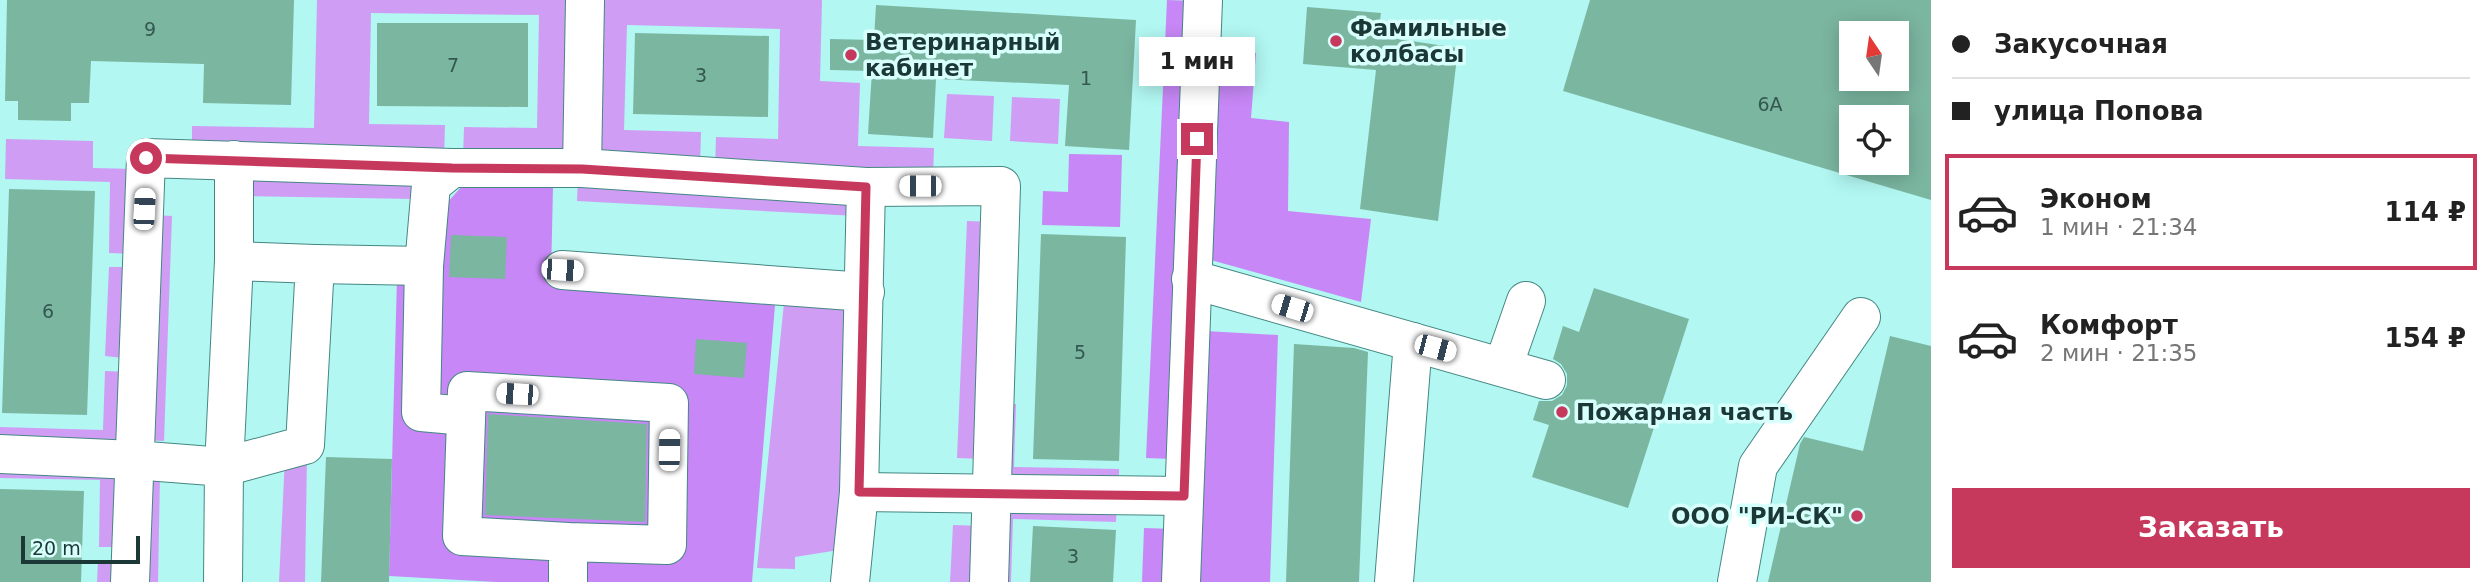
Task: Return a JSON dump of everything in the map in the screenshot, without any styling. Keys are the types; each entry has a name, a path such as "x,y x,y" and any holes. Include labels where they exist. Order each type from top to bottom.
{"street":[{"path":"582,169 585,0"},
{"path":"1181,582 1203,0"},
{"path":"130,582 146,158 452,168 582,169 866,187 1001,186 989,582"},
{"path":"223,582 224,467 234,261 233,160"},
{"path":"452,168 431,185 424,266 421,412 466,416"},
{"path":"850,582 859,492 866,187"},
{"path":"234,261 424,266"},
{"path":"0,454 224,467 305,445 316,264"},
{"path":"562,270 865,292"},
{"path":"1191,279 1546,380"},
{"path":"1503,367 1526,301"},
{"path":"1737,582 1758,466 1861,317"},
{"path":"1394,582 1413,342"},
{"path":"467,391 670,403 667,545 568,542 462,536 467,391"},
{"path":"859,492 1184,496"},
{"path":"568,542 568,582"}],"shaded area":[{"path":"317,0 579,0 576,161 463,159 464,127 537,128 539,15 371,13 369,124 445,125 444,158 192,154 192,126 314,128"},
{"path":"594,0 822,0 820,81 860,83 858,146 934,148 933,177 715,171 716,137 778,139 780,29 627,25 624,130 701,132 700,168 589,165"},
{"path":"1167,0 1194,1 1173,459 1146,458"},
{"path":"1256,53 1251,118 1289,122 1288,211 1371,219 1361,302 1200,257 1207,54"},
{"path":"947,94 994,96 992,141 944,138"},
{"path":"1012,97 1060,99 1058,144 1010,141"},
{"path":"6,139 93,141 93,168 136,169 134,254 109,253 110,182 5,179"},
{"path":"1069,154 1122,155 1120,227 1042,225 1043,191 1068,192"},
{"path":"243,171 415,174 415,199 243,196"},
{"path":"578,178 859,193 857,216 577,201"},
{"path":"463,185 553,187 551,276 776,293 752,582 496,582 389,576 397,278 446,204"},
{"path":"152,215 172,216 164,441 144,440"},
{"path":"967,221 993,222 983,459 957,458"},
{"path":"109,267 136,267 132,359 105,356"},
{"path":"785,293 856,304 845,549 795,557 795,569 757,568"},
{"path":"1205,331 1278,335 1270,582 1200,582"},
{"path":"105,371 130,372 128,450 0,446 0,427 103,430"},
{"path":"1000,404 1016,404 1014,467 1119,469 1119,489 998,487"},
{"path":"307,456 305,582 279,582 285,457"},
{"path":"0,461 127,465 124,547 99,547 100,480 0,478"},
{"path":"141,476 160,477 158,582 139,582"},
{"path":"997,499 1117,502 1116,522 1013,519 1011,582 994,582"},
{"path":"953,525 983,526 981,582 950,582"},
{"path":"1144,528 1175,529 1173,582 1142,582"},
{"path":"98,561 122,562 122,582 97,582"}],"building":[{"path":"7,0 294,0 291,105 203,103 204,64 91,61 89,103 71,103 71,121 18,120 18,101 5,101"},
{"path":"1590,0 1931,0 1931,200 1847,175 1909,175 1909,105 1839,105 1839,173 1563,91"},
{"path":"876,5 1136,20 1129,150 1065,146 1069,85 936,79 933,138 868,134 872,71 830,70 830,39 874,40"},
{"path":"1307,7 1381,13 1378,36 1458,48 1438,221 1360,209 1376,70 1303,64"},
{"path":"377,23 528,23 528,107 377,106"},
{"path":"635,33 769,36 768,117 633,114"},
{"path":"9,189 95,191 87,415 2,413"},
{"path":"1041,234 1126,237 1119,461 1033,459"},
{"path":"451,235 507,237 505,279 449,277"},
{"path":"1594,288 1689,319 1628,508 1532,477 1549,425 1533,420 1539,401 1552,401 1562,395 1567,385 1567,374 1561,364 1553,359 1563,326 1579,332"},
{"name":"ООО \"РИ-СК\"","path":"1890,336 1931,346 1931,582 1768,582 1800,444 1804,437 1863,451"},
{"path":"696,339 747,343 744,378 694,374"},
{"path":"1294,344 1354,348 1368,352 1359,582 1286,582"},
{"path":"488,414 647,424 645,522 485,515"},
{"path":"326,457 392,459 389,582 321,582"},
{"path":"0,489 84,491 81,582 0,582"},
{"path":"1033,526 1116,530 1113,582 1030,582"}],"place":[{"name":"Фамильные колбасы","path":"1336,41"},
{"name":"Ветеринарный кабинет","path":"851,55"},
{"name":"Пожарная часть","path":"1562,412"},
{"name":"ООО \"РИ-СК\"","path":"1857,516"}],"route":[{"path":"146,158 452,168 582,169 866,187 859,492 1184,496 1197,139"}]}
